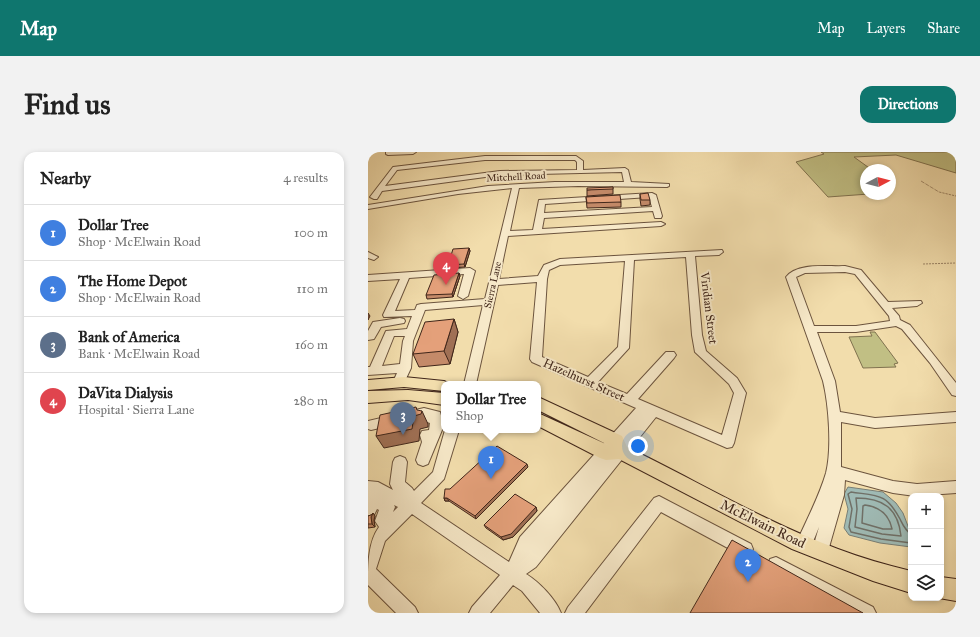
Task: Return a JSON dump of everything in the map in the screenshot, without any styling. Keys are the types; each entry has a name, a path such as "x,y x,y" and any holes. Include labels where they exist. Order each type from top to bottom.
{"main road":[{"path":"368,386 399,382 441,386"},
{"path":"368,397 408,395 441,399"},
{"name":"McElwain Road","path":"541,405 750,518 812,548 876,573 908,581"},
{"name":"McElwain Road","path":"541,420 616,446"}],"street":[{"path":"388,153 413,152"},
{"path":"434,165 440,154"},
{"path":"379,189 446,179 480,167 517,158 537,160 576,158 580,161 580,171"},
{"path":"374,196 397,166 434,165 480,167 514,173 625,170 624,197"},
{"path":"443,166 446,179"},
{"path":"514,173 512,182 516,186 521,181 523,172"},
{"name":"Mitchell Road","path":"368,207 454,192 516,186 624,184 667,185"},
{"name":"Sierra Lane","path":"471,381 516,186"},
{"path":"504,234 662,226 652,195 542,202 537,232"},
{"path":"540,216 656,209"},
{"path":"493,282 542,279 543,271 548,265 554,264 719,252"},
{"name":"Viridian Street","path":"690,254 697,335 701,352 733,381 740,393 727,443"},
{"path":"590,383 623,348 630,258"},
{"path":"812,548 830,499 839,482 834,471 834,397 791,277 794,272 799,271 845,269 858,272 886,305 894,316 895,322"},
{"path":"368,278 470,271 463,296"},
{"path":"406,275 388,315 417,317"},
{"name":"Hazelhurst Street","path":"542,279 536,359 727,443"},
{"path":"368,283 374,286 381,285"},
{"path":"399,382 405,368 408,354 408,341 421,307 489,302"},
{"path":"886,305 917,303"},
{"path":"370,336 376,326 380,323 417,317"},
{"path":"810,329 856,329 891,325 895,322"},
{"path":"895,322 906,327 956,392"},
{"path":"371,371 390,333 411,332"},
{"path":"629,400 670,355"},
{"path":"371,371 405,368"},
{"path":"478,613 512,574 526,542 650,409"},
{"path":"371,425 424,414 429,420 426,436 429,442 423,460"},
{"path":"835,416 875,423 956,417"},
{"path":"379,533 439,475 451,433"},
{"path":"400,462 397,484 407,492 410,504"},
{"path":"834,471 893,487 917,490 956,487"},
{"path":"370,492 378,488 398,500 410,504 528,585 552,613"},
{"path":"368,512 370,492"},
{"path":"368,568 387,506 370,492"},
{"path":"574,613 659,503 867,613"},
{"path":"368,573 409,613"}],"path":[{"path":"921,180 932,189 956,196"},
{"path":"923,264 956,263"}],"shaded area":[{"path":"821,152 956,152 956,173 896,155 854,157 864,164 860,164 860,195 828,197 796,162 824,154"},
{"path":"870,332 875,332 898,363 894,364 896,367 863,368 849,337 872,336"}],"water":[{"path":"848,487 883,492 896,503 903,513 908,526 908,547 880,543 849,535 844,528 848,509 844,494"}],"building":[{"path":"613,187 613,189 587,190 587,188"},
{"path":"648,193 650,200 641,200 640,194"},
{"path":"620,195 621,202 587,203 586,197"},
{"path":"469,248 464,264 448,265 453,249"},
{"path":"459,273 452,294 426,295 434,275"},
{"path":"454,319 444,351 413,354 425,322"},
{"path":"416,407 417,410 422,411 421,414 414,416 412,429 376,436 380,415"},
{"path":"497,446 527,464 475,516 447,498 444,498 445,489 450,489"},
{"path":"515,494 536,507 511,534 501,537 484,525"},
{"path":"373,513 371,517 372,524 368,524 368,516"},
{"path":"732,540 863,613 690,613"}],"tunnel":[{"path":"428,427 429,418"}],"place":[{"name":"DaVita Dialysis","path":"446,285"},
{"name":"Bank of America","path":"403,435"},
{"name":"Dollar Tree","path":"491,479"},
{"name":"The Home Depot","path":"748,582"}]}
